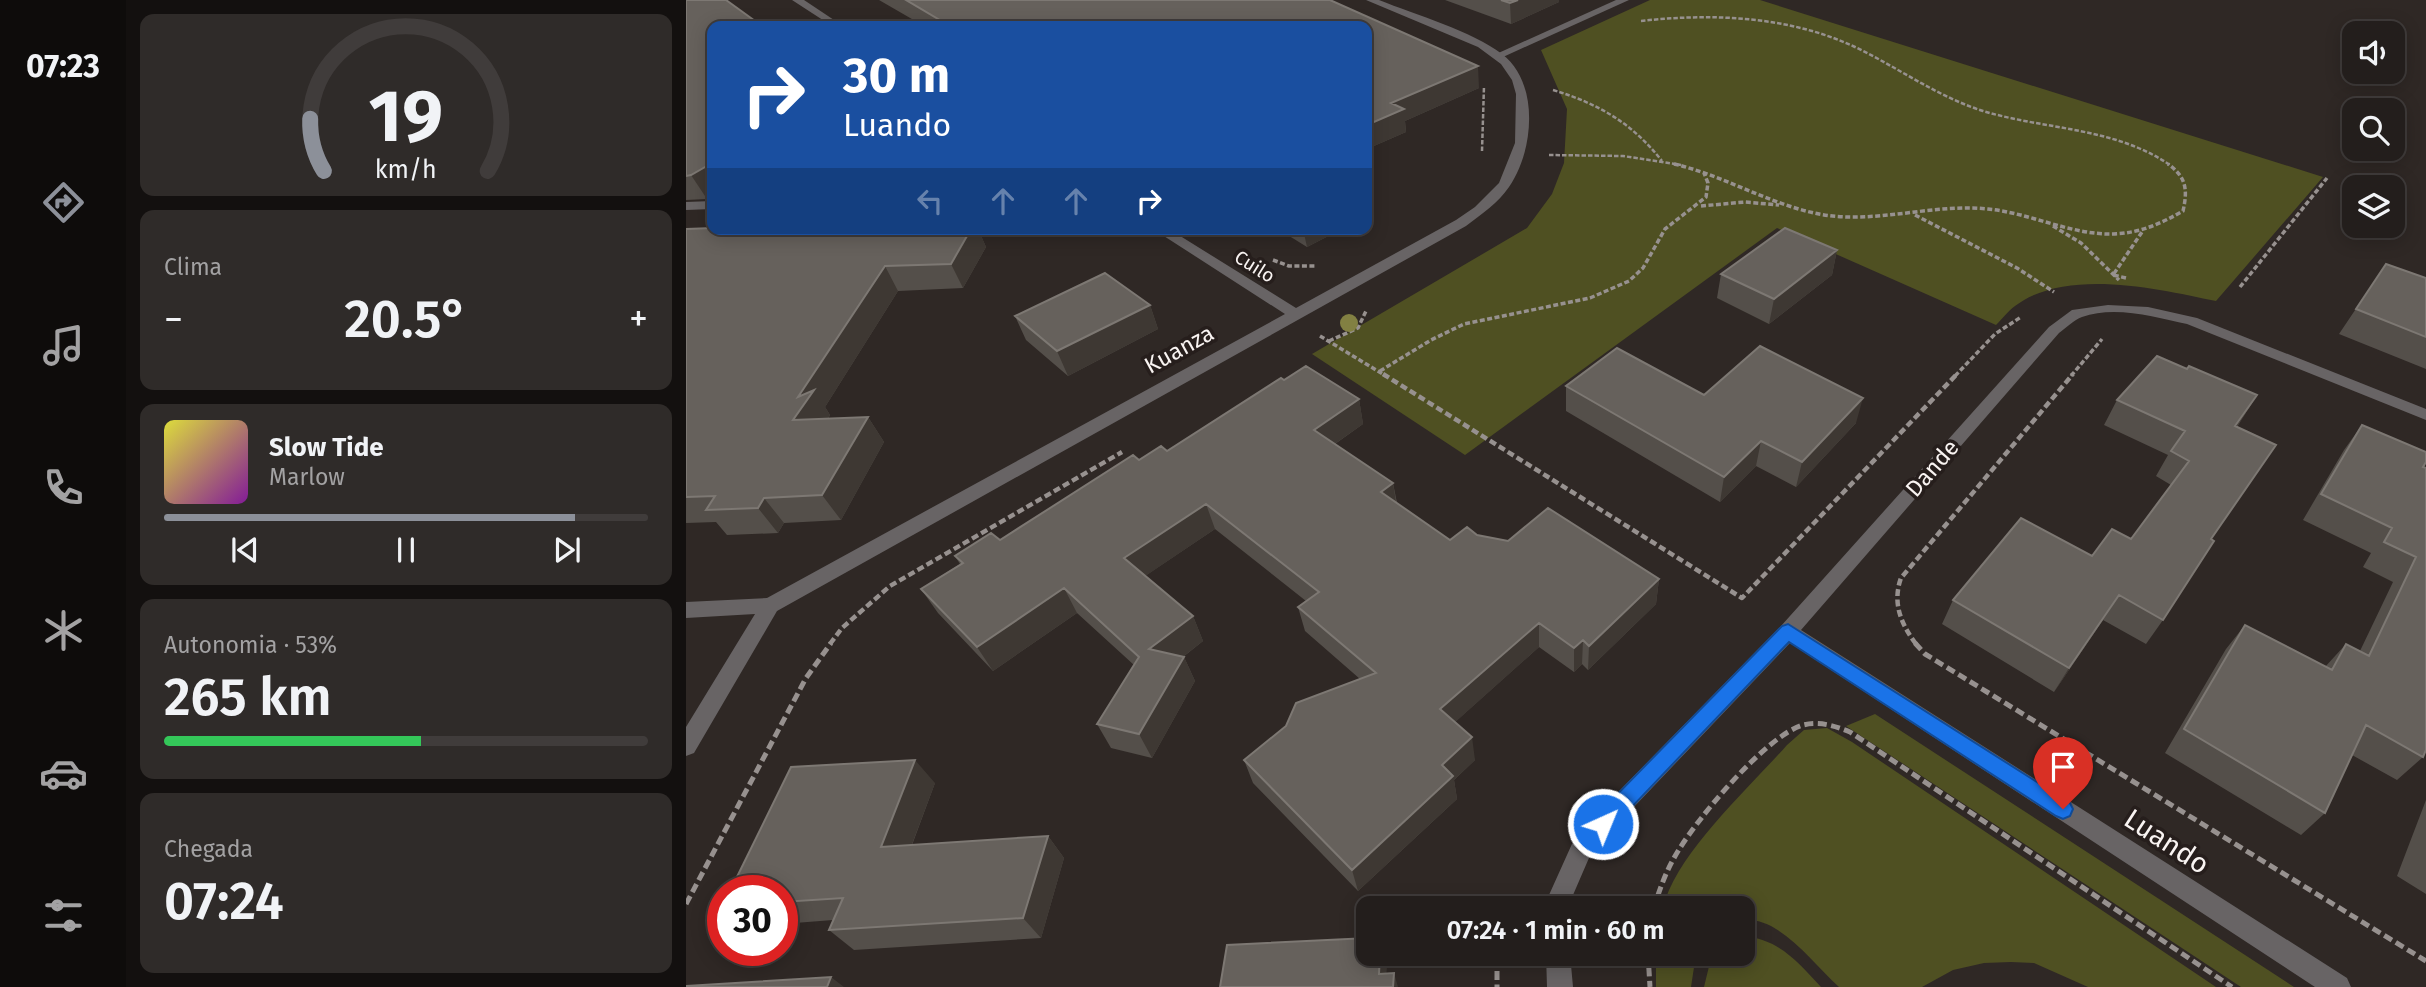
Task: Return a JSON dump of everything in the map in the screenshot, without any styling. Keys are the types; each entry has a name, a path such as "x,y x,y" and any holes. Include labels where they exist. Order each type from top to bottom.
{"street":[{"path":"797,0 830,21"},
{"path":"1371,0 1460,35 1499,55 1624,0"},
{"name":"Kuanza","path":"769,606 1294,313 1461,223 1488,204 1507,182 1520,155 1523,127 1518,86 1513,71 1499,55"},
{"path":"686,206 707,205"},
{"name":"Cuilo","path":"1169,235 1294,313"},
{"path":"2077,313 2108,309 2148,312 2192,321 2426,415"},
{"name":"Dande","path":"1561,896 1584,843 1788,632 2054,330 2077,313"},
{"path":"686,610 769,606"},
{"path":"686,746 769,606"},
{"name":"Luando","path":"1788,632 2338,987"},
{"path":"1559,966 1560,987"}],"path":[{"path":"1636,22 1723,17 1759,20 1785,26 1851,46 1922,87 1962,104 2034,124 2076,129 2127,141 2179,171 2186,184 2183,211 2162,225 2142,232 2091,233 1994,210 1969,207 1855,218 1745,202 1700,206"},
{"path":"1482,160 1484,85"},
{"path":"1518,86 1541,87 1584,99 1610,112 1642,135 1663,162"},
{"path":"1380,372 1422,345 1465,324 1581,300 1629,281 1640,273 1670,225 1700,206 1709,195 1709,185 1704,173 1663,162 1612,155 1520,155"},
{"path":"1693,169 1784,206"},
{"path":"2240,287 2327,178"},
{"path":"1914,214 2017,268 2064,299 2077,313"},
{"path":"2049,224 2081,243 2148,312"},
{"path":"2113,275 2142,232"},
{"path":"1264,255 1289,266 1321,265"},
{"path":"1329,341 1357,330 1365,321 1367,306"},
{"path":"1308,342 1320,335 1742,598 1995,334"},
{"path":"2107,335 1901,578 1895,598 1907,632 1925,654 2426,961"},
{"path":"686,904 806,678 842,628 890,586 1129,447"},
{"path":"1658,896 1668,868 1684,839 1705,815 1785,733 1801,724 1818,722 1850,732 2232,987"},
{"path":"1649,966 1650,987"},
{"path":"1497,971 1497,987"}],"shaded area":[{"path":"1650,0 1760,0 2323,177 2216,301 2141,287 2086,284 2060,287 2036,294 2015,306 1996,325 1777,228 1465,455 1312,354 1527,228 1552,194 1564,163 1567,109 1541,50"},
{"path":"1875,714 2294,987 2241,987 1846,726"},
{"path":"1827,728 1852,742 2216,987 2088,987 2034,963 2011,962 1984,963 1953,970 1922,987 1839,987 1795,943 1770,926 1755,921 1755,896 1667,896 1697,844 1734,801 1804,730"},
{"path":"1755,938 1787,953 1821,987 1704,987 1709,966 1755,966"},
{"path":"1656,966 1694,966 1691,987 1656,987"}],"building":[{"path":"686,0 726,0 755,21 707,21 707,166 686,176"},
{"path":"906,0 1330,0 1478,66 1391,103 1404,109 1372,123 1372,21 942,21"},
{"path":"707,228 707,235 968,235 951,264 885,266 798,397 814,390 793,420 868,417 822,495 764,498 758,508 706,510 715,496 686,497 686,229"},
{"path":"1785,228 1837,250 1774,299 1721,274"},
{"path":"2386,264 2426,278 2426,337 2356,309"},
{"path":"1105,273 1150,305 1057,351 1015,316"},
{"path":"1760,346 1863,398 1802,462 1761,441 1724,477 1566,386 1617,348 1704,395"},
{"path":"2157,356 2187,369 2189,366 2257,395 2235,426 2276,445 2211,539 2214,541 2163,620 2119,595 2069,668 1953,600 2021,518 2092,556 2112,529 2131,539 2189,461 2171,451 2185,431 2117,400"},
{"path":"1306,366 1359,399 1314,430 1393,483 1381,492 1450,540 1467,527 1477,535 1508,541 1548,508 1659,579 1589,646 1583,640 1574,648 1539,623 1440,709 1472,737 1442,765 1453,776 1352,870 1244,760 1286,726 1296,703 1376,673 1298,607 1319,592 1206,504 1124,558 1193,616 1149,649 1184,657 1139,734 1097,724 1139,657 1064,588 977,647 921,589 963,563 955,556 991,533 1000,540 1133,455 1139,460 1161,446 1167,451 1281,378 1284,380"},
{"path":"2362,425 2426,452 2423,467 2426,468 2426,750 2423,757 2366,725 2325,813 2184,729 2245,625 2332,670 2346,644 2369,656 2416,557 2384,542 2392,528 2321,494"},
{"path":"915,760 881,847 1048,836 1023,918 829,930 843,898 798,901 798,875 738,875 791,767"},
{"path":"1356,939 1356,966 1379,966 1379,974 1394,973 1393,987 1220,987 1227,945"},
{"path":"831,977 827,987 686,987 686,986"}],"route":[{"path":"1603,824 1788,632 2063,809"}]}
